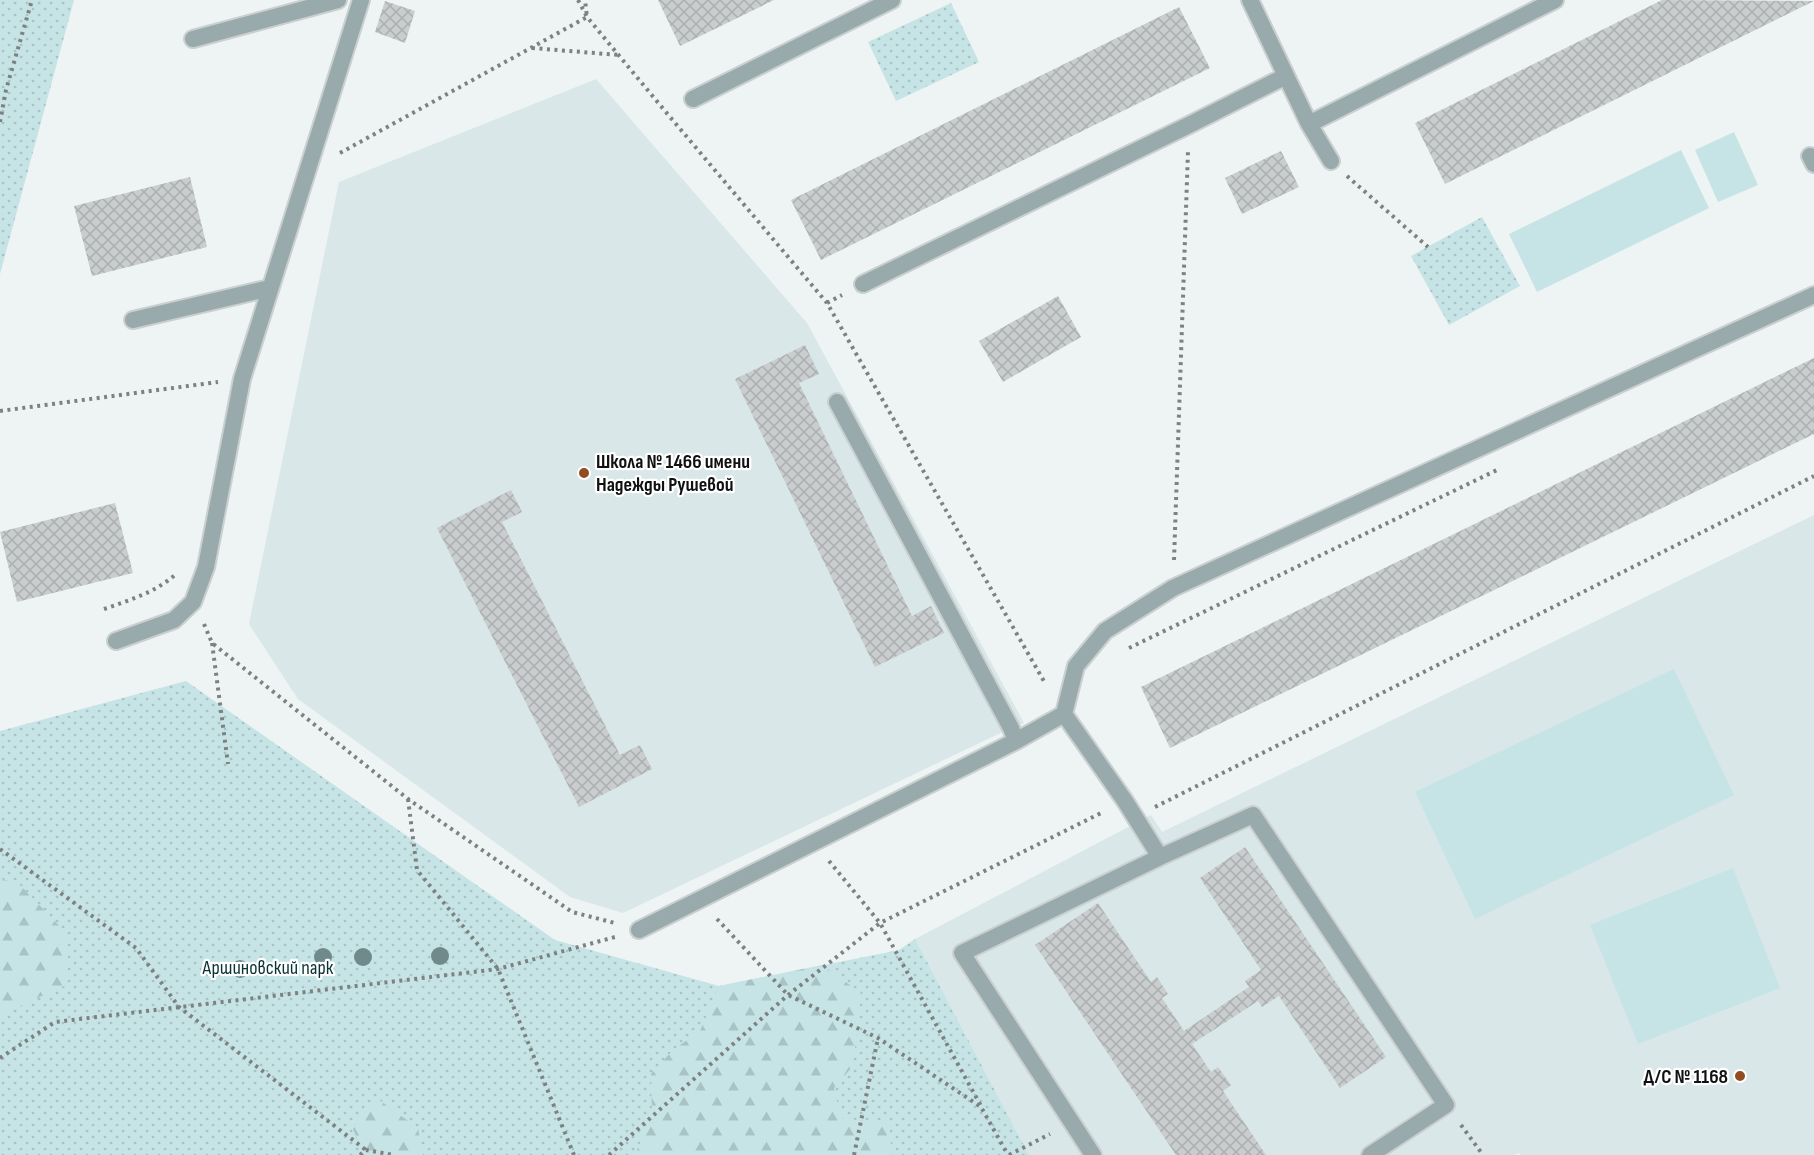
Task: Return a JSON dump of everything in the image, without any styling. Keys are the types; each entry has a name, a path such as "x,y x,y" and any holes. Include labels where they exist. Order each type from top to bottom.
{"lane":[{"path":"193,39 339,0"},
{"path":"116,641 174,620 193,602 206,567 242,379 361,0"},
{"path":"693,99 892,0"},
{"path":"1250,0 1309,124 1331,161"},
{"path":"1309,124 1555,0"},
{"path":"863,284 1286,76"},
{"path":"133,320 270,288"},
{"path":"639,930 1016,741 1064,714 1076,666 1105,631 1173,588 1814,295"},
{"path":"837,402 1016,741"},
{"path":"1064,714 1136,817 1160,857"},
{"path":"1093,1155 962,953 1160,857 1253,815 1446,1105 1370,1155"}],"path":[{"path":"0,122 6,90 32,0"},
{"path":"578,0 587,17 827,303 1064,714"},
{"path":"585,0 587,17"},
{"path":"307,170 587,17"},
{"path":"531,48 619,55"},
{"path":"1173,588 1189,125"},
{"path":"1331,161 1428,247"},
{"path":"0,411 242,379"},
{"path":"1128,648 1503,467"},
{"path":"1136,817 1814,476"},
{"path":"193,602 212,642 228,764"},
{"path":"212,642 408,799 572,912 639,930"},
{"path":"408,799 417,870 498,969 574,1155"},
{"path":"609,1155 788,995 880,923 1125,801"},
{"path":"814,841 880,923 1009,1155 1072,1123"},
{"path":"0,849 136,948 179,1007 366,1150 394,1155"},
{"path":"699,900 788,995 878,1038 981,1107"},
{"path":"0,1058 55,1022 498,969 639,930"},
{"path":"854,1155 878,1038"},
{"path":"1446,1105 1483,1155"},
{"path":"360,1155 366,1150"}],"shaded area":[{"name":"Школа № 1466 имени Надежды Рушевой","path":"596,79 807,323 1024,723 623,913 570,897 298,699 249,624 339,182"},
{"path":"1814,515 1814,1155 1520,1155 1519,1153 1514,1155 1029,1155 915,939 1151,815 1162,832"}],"green space":[{"path":"0,0 74,0 0,274"},
{"path":"951,3 979,62 896,101 868,42"},
{"path":"1734,132 1758,185 1718,202 1695,150"},
{"path":"1681,150 1709,208 1537,292 1509,234"},
{"path":"1482,217 1520,286 1449,325 1411,256"},
{"path":"1674,669 1734,795 1475,919 1415,792"},
{"name":"Аршиновский парк","path":"186,681 555,940 719,986 899,950 915,939 1029,1155 0,1155 0,731"},
{"path":"1733,868 1780,988 1638,1044 1590,925"},
{"path":"0,878 20,885 67,934 68,964 66,985 0,1015"},
{"path":"822,965 861,993 853,1066 834,1088 841,1118 889,1124 892,1155 635,1155 652,1114 651,1074 673,1050 700,1031 719,986"},
{"path":"375,1097 418,1128 423,1155 364,1155 353,1129"}],"building":[{"path":"658,0 774,0 680,46"},
{"path":"1662,0 1814,1 1445,184 1415,123"},
{"path":"385,1 415,11 405,43 375,32"},
{"path":"1179,7 1210,68 821,260 791,200"},
{"path":"1281,151 1299,187 1242,214 1225,178"},
{"path":"190,177 207,247 92,276 74,206"},
{"path":"1058,296 1081,337 1003,382 979,341"},
{"path":"805,345 819,374 799,383 912,616 931,606 944,633 875,667 735,379"},
{"path":"1814,358 1814,434 1170,748 1141,687"},
{"path":"511,490 522,512 502,522 620,755 640,745 652,769 579,807 437,528"},
{"path":"115,503 133,573 17,602 0,532"},
{"path":"1245,847 1386,1057 1340,1088 1279,996 1262,1007 1258,1001 1192,1044 1211,1072 1218,1067 1231,1085 1223,1091 1266,1155 1176,1155 1035,945 1098,903 1151,982 1157,977 1168,994 1162,998 1184,1031 1249,987 1245,981 1261,970 1200,878"}],"place":[{"name":"Школа № 1466 имени Надежды Рушевой","path":"584,473"},
{"name":"Д/C № 1168","path":"1740,1076"}]}
